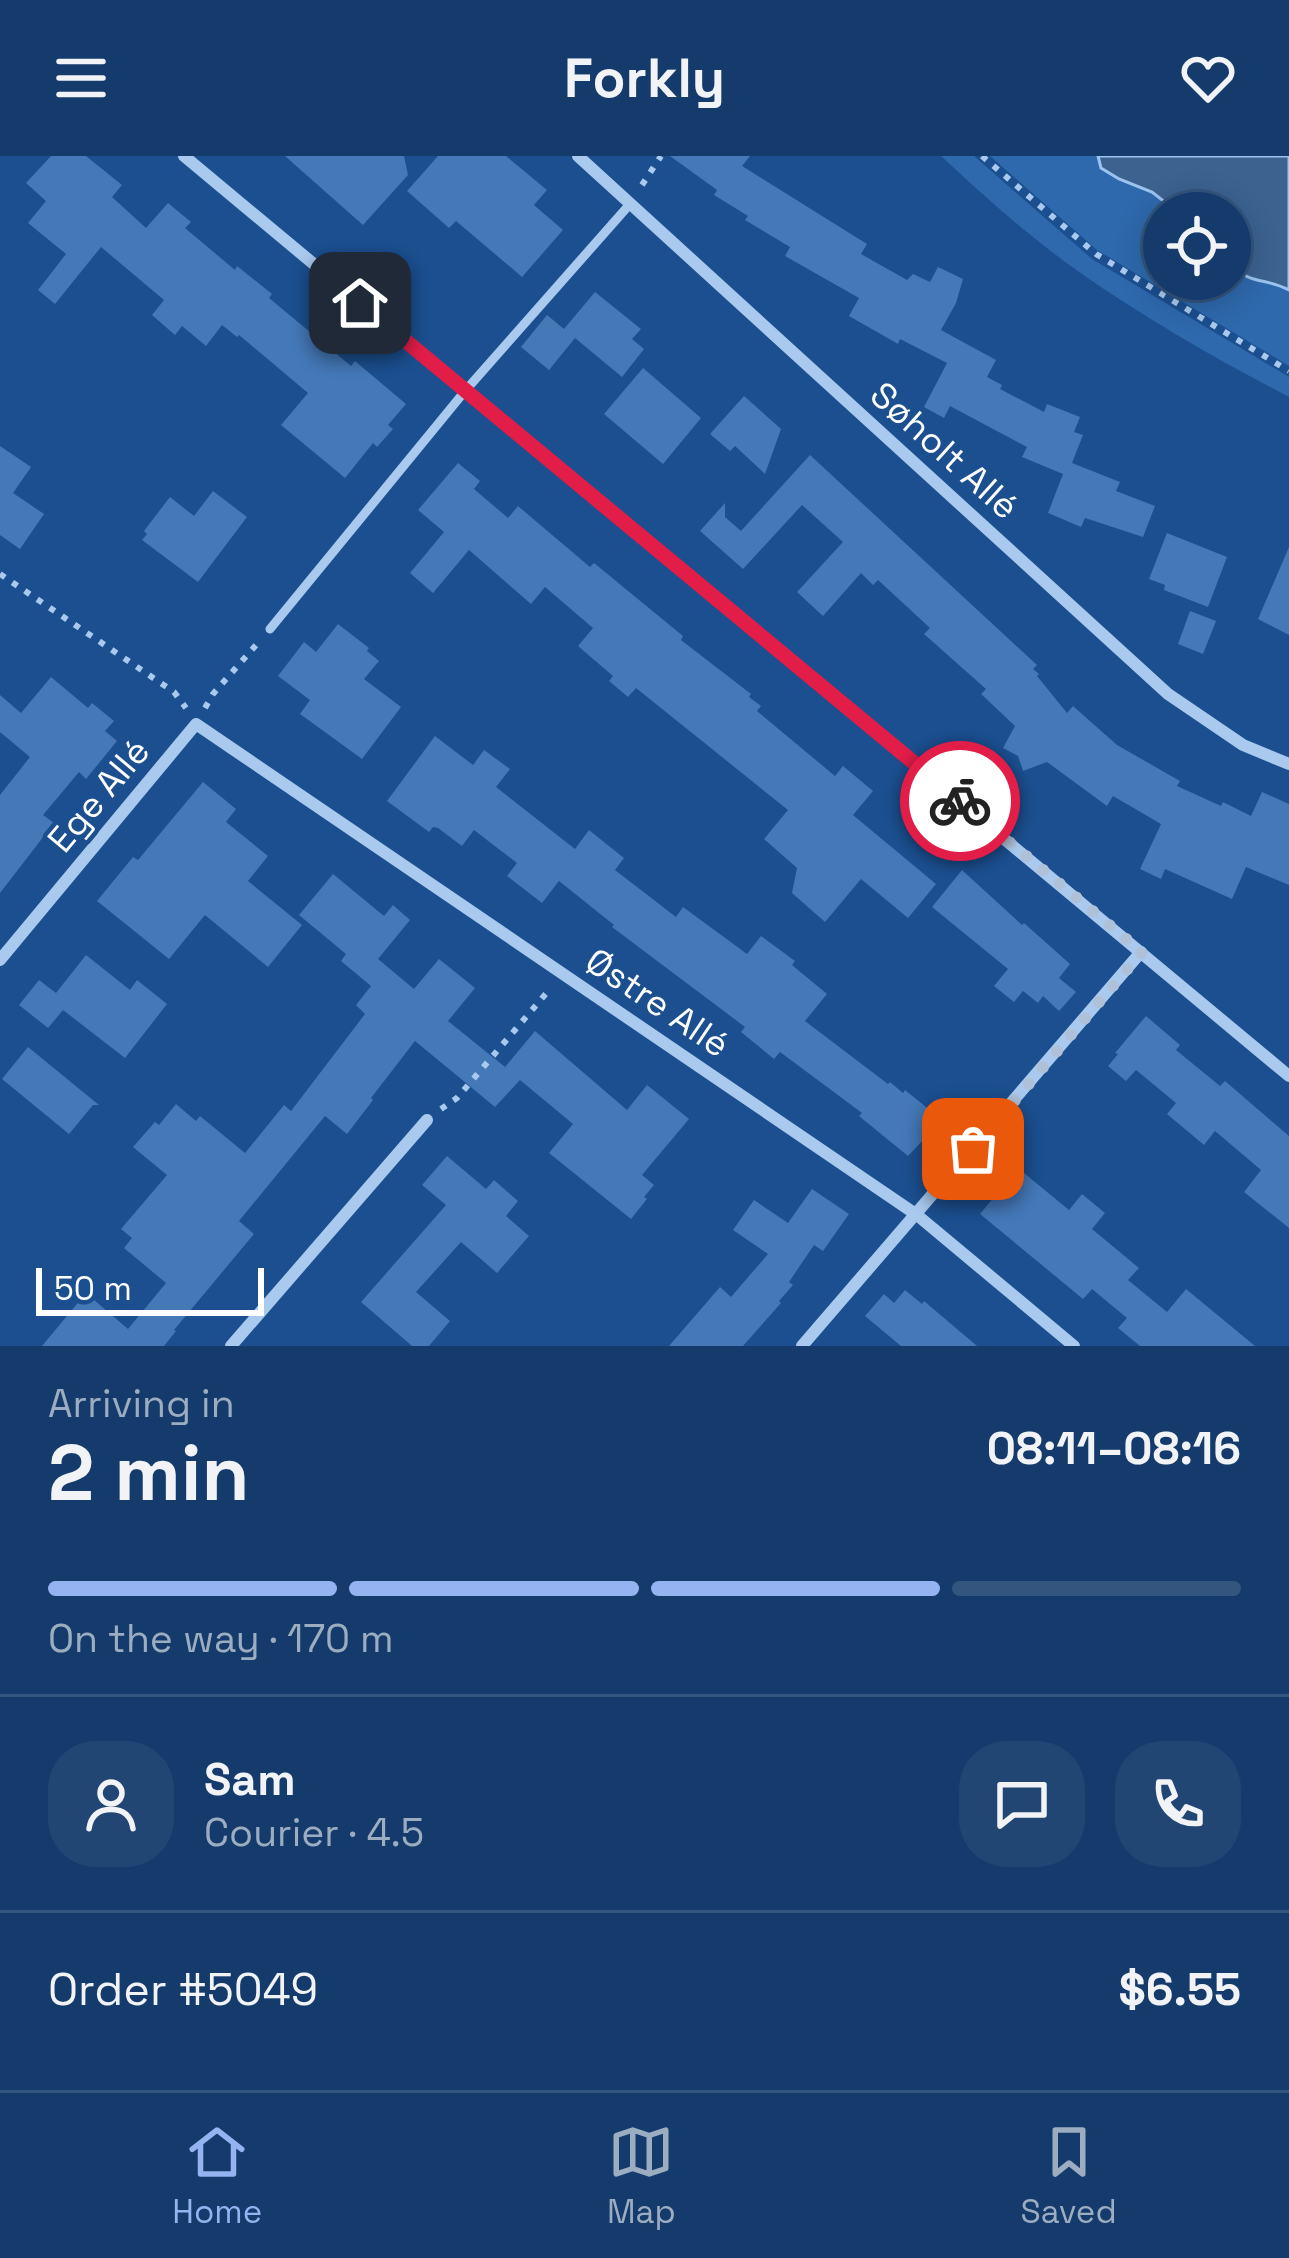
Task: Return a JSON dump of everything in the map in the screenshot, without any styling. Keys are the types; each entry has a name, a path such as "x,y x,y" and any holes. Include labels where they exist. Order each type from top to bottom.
{"street":[{"path":"184,156 1289,1076"},
{"name":"Søholt Allé","path":"578,156 1168,694 1243,745 1289,764"},
{"name":"Ege Allé","path":"0,960 196,724"},
{"name":"Østre Allé","path":"196,724 917,1215 1074,1346"},
{"path":"802,1346 1142,952"},
{"path":"231,1346 427,1120"}],"lane":[{"path":"270,629 465,391 630,204"}],"path":[{"path":"630,204 661,156"},
{"path":"982,156 1096,254 1289,371"},
{"path":"0,574 175,692 196,724 213,694 270,629"},
{"path":"427,1120 458,1098 562,974"}],"shaded area":[{"path":"941,156 974,156 1092,259 1143,290 1143,300 1160,300 1289,377 1289,397 1132,307 1010,218"},
{"path":"990,156 1098,156 1101,168 1149,192 1143,192 1143,278 1097,250"},
{"path":"1098,156 1289,156 1289,290 1251,278 1251,192 1152,192 1101,168"},
{"path":"1251,276 1289,290 1289,366 1180,300 1251,300"}],"building":[{"path":"51,156 86,156 122,185 112,197 146,228 168,203 191,222 185,228 272,294 269,298 351,366 355,361 406,404 388,425 393,429 377,447 373,443 345,478 281,425 308,393 222,325 206,346 182,326 175,335 152,315 164,300 101,247 55,304 38,290 66,254 28,223 46,201 26,183"},
{"path":"285,156 404,156 408,175 363,225"},
{"path":"438,156 506,156 547,190 534,205 563,230 522,277 456,221 449,228 407,191"},
{"path":"670,156 750,156 742,166 867,244 861,254 907,280 913,274 930,282 938,267 963,279 941,330 996,360 987,377 1002,385 1000,389 1044,412 1047,404 1080,417 1074,432 1083,435 1072,463 1120,482 1116,491 1155,506 1143,537 1085,518 1081,527 1048,513 1063,474 1022,457 1027,447 950,406 944,418 924,407 947,363 900,339 898,344 849,316 859,298 785,256 790,247 745,220 748,216 714,195 717,190"},
{"path":"595,292 641,329 632,339 644,349 622,377 575,338 549,370 521,347 547,315 564,329"},
{"path":"643,368 701,418 663,464 604,414"},
{"path":"744,396 781,429 765,474 735,446 730,451 710,434"},
{"path":"0,446 31,467 13,493 44,514 20,549 0,535"},
{"path":"810,455 1037,665 1033,669 1037,676 1067,713 1073,706 1117,745 1180,781 1177,786 1221,806 1223,802 1251,816 1262,792 1289,804 1289,885 1246,867 1232,899 1165,869 1161,879 1140,869 1161,824 1113,796 1107,806 1047,762 1023,771 1018,756 1003,748 1015,726 981,694 986,689 924,634 930,628 878,580 873,585 861,573 823,616 797,592 843,542 802,505 743,569 700,531 725,503 725,517 741,531"},
{"path":"458,463 480,481 474,489 508,518 518,506 683,636 681,640 751,694 761,706 757,711 835,776 843,766 873,791 853,815 936,884 908,918 861,879 825,922 792,893 797,868 764,839 788,810 636,688 628,697 609,681 613,676 578,646 593,628 545,587 531,604 469,550 433,593 410,573 444,532 418,510"},
{"path":"213,491 247,517 198,582 142,540 170,497 194,516"},
{"path":"1167,533 1227,557 1208,607 1149,579"},
{"path":"1289,547 1289,635 1258,619"},
{"path":"1190,611 1216,621 1203,654 1178,644"},
{"path":"338,624 379,661 364,679 401,707 362,759 300,714 310,700 278,676 304,642 316,652"},
{"path":"51,677 88,708 92,703 114,721 105,731 117,741 86,779 79,772 43,815 54,823 0,893 0,795 30,757 0,732 0,695 21,713"},
{"path":"435,736 473,765 484,750 510,769 496,787 575,849 589,830 624,858 615,870 676,917 683,907 747,954 761,936 795,961 792,965 827,994 805,1021 942,1120 908,1156 859,1116 862,1113 780,1052 774,1059 741,1032 745,1027 559,881 542,903 507,876 517,863 474,830 462,846 438,828 429,832 387,801"},
{"path":"203,782 236,809 226,822 268,856 248,881 302,925 268,967 205,915 169,959 97,901"},
{"path":"962,870 1070,964 1059,978 1076,992 1059,1011 1043,996 1038,1003 1023,991 1014,1002 994,986 1008,969 932,907"},
{"path":"333,874 384,916 393,905 410,920 378,959 414,989 439,959 475,988 448,1021 505,1067 535,1031 627,1110 647,1085 689,1119 642,1175 654,1185 647,1199 631,1219 549,1153 573,1124 520,1080 495,1107 415,1041 347,1134 325,1116 239,1221 254,1234 164,1346 42,1346 86,1293 128,1329 166,1283 124,1248 132,1238 121,1229 167,1175 133,1147 155,1122 159,1125 176,1104 196,1121 200,1116 245,1153 284,1105 291,1111 365,1014 356,1005 371,986 341,961 346,954 299,915"},
{"path":"86,955 130,990 137,980 167,1004 125,1058 63,1010 48,1028 19,1005 39,980 56,993"},
{"path":"1146,1016 1180,1045 1176,1050 1220,1086 1225,1081 1289,1136 1289,1228 1244,1192 1261,1170 1215,1131 1204,1145 1167,1114 1176,1103 1136,1070 1126,1081 1108,1066"},
{"path":"28,1047 99,1105 93,1105 69,1134 2,1079"},
{"path":"447,1156 486,1189 494,1180 518,1201 506,1216 529,1236 497,1273 461,1242 416,1292 450,1321 429,1346 412,1346 361,1302 446,1205 422,1185"},
{"path":"1018,1168 1069,1210 1082,1194 1105,1213 1092,1229 1139,1268 1128,1280 1167,1312 1186,1289 1255,1346 1140,1346 1118,1328 1127,1318 1092,1289 1083,1299 980,1214"},
{"path":"812,1189 849,1214 823,1251 814,1245 781,1303 743,1346 669,1346 720,1287 731,1297 768,1254 733,1230 754,1200 788,1223"},
{"path":"905,1290 977,1346 901,1346 865,1316 884,1294 894,1303"}],"way so far":[{"path":"960,801 1142,952 973,1149"}],"route":[{"path":"360,303 960,801"}]}
